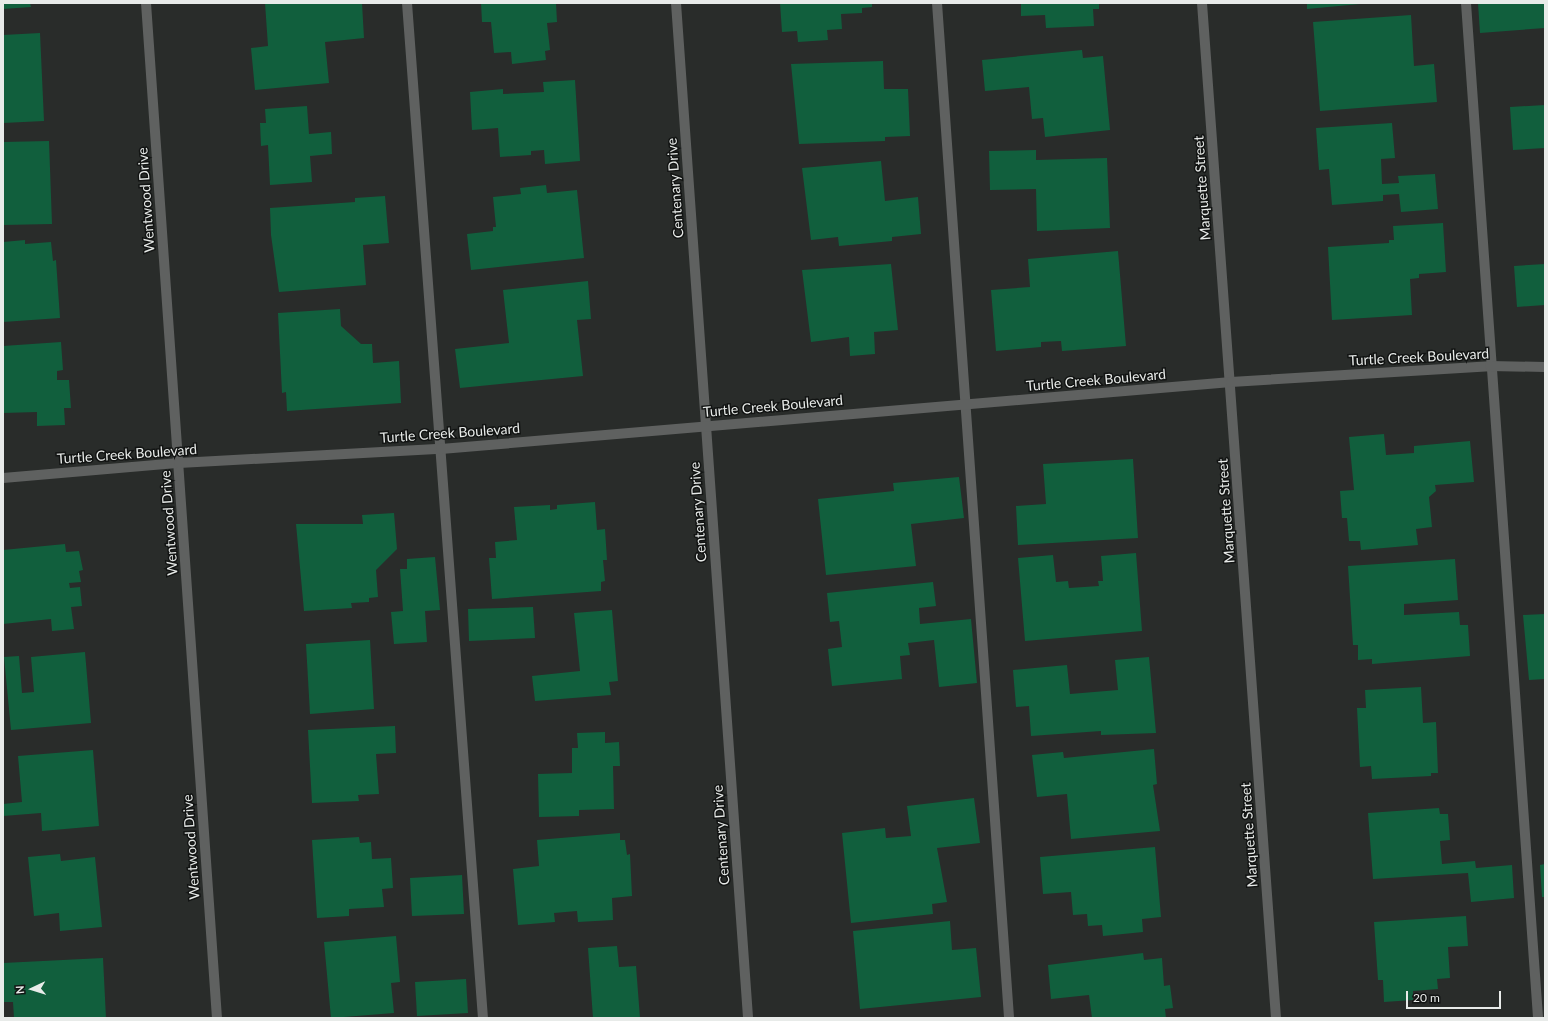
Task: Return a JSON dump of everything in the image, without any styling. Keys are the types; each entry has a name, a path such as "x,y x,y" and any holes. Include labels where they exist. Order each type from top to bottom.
{"street":[{"name":"Wentwood Drive","path":"146,3 217,1018"},
{"path":"407,3 483,1018"},
{"name":"Centenary Drive","path":"676,3 748,1018"},
{"path":"937,3 967,405 1009,1018"},
{"name":"Marquette Street","path":"1202,3 1231,382 1276,1018"},
{"path":"1466,3 1490,366 1538,1018"},
{"name":"Turtle Creek Boulevard","path":"3,478 179,463 441,449 706,425 967,405 1231,382 1490,366 1545,367"}],"building":[{"path":"3,3 30,3 31,7 3,9"},
{"path":"265,3 362,3 364,38 325,42 329,83 255,90 251,48 268,46"},
{"path":"481,3 556,3 557,22 547,23 550,50 545,51 546,60 512,64 511,52 494,53 491,22 482,22"},
{"path":"780,3 872,3 872,7 862,8 862,13 841,14 842,29 827,30 828,40 798,42 797,31 782,32"},
{"path":"1021,3 1099,3 1099,9 1093,9 1094,26 1046,28 1045,15 1021,16"},
{"path":"1307,3 1360,3 1360,4 1307,9"},
{"path":"1478,3 1545,3 1545,28 1480,33"},
{"path":"1411,15 1414,66 1434,64 1437,102 1320,111 1313,22"},
{"path":"40,33 44,121 3,123 3,35"},
{"path":"1082,50 1083,58 1103,56 1110,130 1045,137 1043,118 1032,119 1029,87 985,91 982,60"},
{"path":"883,61 884,89 908,89 910,136 885,137 885,141 799,144 791,64"},
{"path":"575,80 580,161 545,164 544,150 531,151 531,155 500,157 498,128 472,130 470,92 503,89 503,94 544,92 543,82"},
{"path":"1545,105 1545,148 1513,150 1510,107"},
{"path":"307,106 309,134 331,132 332,154 310,156 312,182 270,185 268,145 261,146 260,123 266,123 265,109"},
{"path":"1392,123 1395,158 1381,159 1382,184 1399,183 1398,176 1435,174 1438,209 1401,212 1399,194 1383,195 1383,201 1332,205 1329,169 1319,170 1316,128"},
{"path":"49,141 52,224 3,225 3,142"},
{"path":"1036,150 1036,160 1107,158 1110,228 1037,231 1036,189 990,190 989,151"},
{"path":"881,161 885,201 918,197 921,234 892,237 892,241 839,246 838,237 811,240 802,168"},
{"path":"546,185 547,193 577,190 584,258 471,270 467,234 493,231 493,227 496,227 493,197 521,194 520,188"},
{"path":"385,196 389,243 363,245 366,285 279,292 271,235 270,208 355,202 355,198"},
{"path":"1443,223 1446,272 1419,274 1419,278 1410,279 1412,315 1332,320 1328,247 1389,243 1389,240 1394,240 1393,226"},
{"path":"25,240 25,244 51,242 53,261 56,260 60,318 3,322 3,242"},
{"path":"1118,251 1126,346 1062,351 1061,341 1041,342 1041,347 996,351 991,290 1030,287 1028,259"},
{"path":"891,264 898,330 874,332 875,354 850,356 849,337 811,342 802,270"},
{"path":"1545,264 1545,305 1517,307 1514,266"},
{"path":"588,281 591,319 577,320 583,376 460,388 455,349 509,343 503,290"},
{"path":"340,309 341,326 361,344 372,344 373,363 399,361 401,403 287,411 286,392 282,393 278,313"},
{"path":"61,342 63,370 57,371 57,380 69,380 71,408 64,408 65,425 37,426 37,412 3,413 3,346"},
{"path":"1384,434 1386,455 1414,453 1414,446 1470,441 1474,482 1435,485 1436,491 1429,497 1432,527 1416,529 1418,545 1361,550 1360,541 1349,541 1347,518 1342,518 1340,491 1354,490 1349,437"},
{"path":"1133,459 1138,538 1018,545 1016,506 1046,504 1043,464"},
{"path":"959,477 964,518 911,524 916,566 826,575 818,499 894,491 893,483"},
{"path":"595,502 597,530 605,529 607,560 603,560 605,581 601,582 601,591 492,599 489,558 496,558 495,542 517,540 514,507 550,505 550,510 557,509 557,505"},
{"path":"394,513 397,549 376,570 378,597 369,598 369,602 351,603 352,608 304,611 296,524 363,524 362,515"},
{"path":"65,544 66,552 79,551 83,570 79,571 81,582 69,583 70,588 80,587 82,606 71,607 74,629 52,631 51,619 3,624 3,550"},
{"path":"1136,553 1142,631 1025,641 1018,558 1053,555 1056,582 1068,581 1069,588 1099,586 1098,581 1103,581 1101,556"},
{"path":"435,557 440,610 425,611 427,642 394,644 391,612 403,611 400,569 407,569 407,559"},
{"path":"1455,559 1458,600 1404,604 1404,615 1459,612 1460,625 1468,625 1470,656 1372,664 1372,659 1358,660 1358,645 1353,645 1348,566"},
{"path":"933,582 936,606 919,608 920,624 971,619 977,683 939,687 934,640 908,643 910,655 900,656 902,679 832,686 828,649 842,647 839,621 830,622 827,593"},
{"path":"533,607 535,638 469,641 468,609"},
{"path":"612,610 618,681 609,682 611,695 535,701 532,676 580,671 574,613"},
{"path":"1545,614 1545,679 1529,680 1523,615"},
{"path":"370,640 374,709 310,714 306,644"},
{"path":"85,652 91,723 11,730 4,657 19,656 22,693 34,692 31,657"},
{"path":"1149,657 1156,733 1101,735 1101,731 1031,736 1029,706 1016,707 1013,670 1067,665 1070,694 1118,690 1115,660"},
{"path":"1421,687 1423,723 1436,722 1438,773 1431,773 1431,776 1372,779 1371,766 1360,767 1357,708 1366,708 1365,690"},
{"path":"395,726 396,753 376,754 379,794 358,795 359,801 312,803 308,730"},
{"path":"605,732 605,743 619,742 620,766 613,766 614,809 579,810 579,816 539,817 538,774 572,773 572,748 578,748 577,733"},
{"path":"1154,749 1157,784 1153,785 1160,831 1071,839 1067,794 1037,797 1032,755 1063,752 1064,758"},
{"path":"93,750 99,826 42,831 41,813 3,816 3,804 22,802 18,756"},
{"path":"974,798 980,843 937,848 947,902 932,904 933,914 851,923 842,833 885,828 886,838 911,836 907,806"},
{"path":"1439,808 1440,814 1448,814 1450,840 1440,841 1442,864 1475,861 1476,868 1512,865 1514,898 1471,902 1468,873 1373,879 1368,813"},
{"path":"620,833 620,840 625,840 627,855 630,854 632,896 612,898 613,920 578,922 577,911 554,913 555,922 518,925 513,869 539,866 537,840"},
{"path":"359,837 360,843 371,842 372,859 391,858 393,888 382,889 384,907 349,909 349,916 317,918 312,840"},
{"path":"1155,847 1161,917 1142,919 1143,932 1103,936 1102,925 1088,926 1087,914 1073,915 1071,892 1043,894 1040,857"},
{"path":"60,854 61,861 95,857 102,927 60,931 59,913 34,916 28,857"},
{"path":"1545,864 1545,897 1542,897 1540,865"},
{"path":"462,875 464,914 412,916 410,878"},
{"path":"1466,916 1468,946 1448,947 1450,978 1437,979 1438,989 1413,991 1413,1000 1384,1002 1383,980 1378,980 1374,922"},
{"path":"950,921 952,950 976,948 981,997 860,1009 853,931"},
{"path":"396,936 400,982 391,983 394,1013 331,1018 324,942"},
{"path":"617,946 619,967 636,966 640,1018 593,1018 588,948"},
{"path":"1143,953 1144,960 1162,958 1164,986 1170,985 1173,1008 1165,1009 1166,1018 1092,1018 1089,995 1051,999 1048,965"},
{"path":"103,958 106,1018 14,1018 13,1002 3,1002 3,963"},
{"path":"466,979 468,1013 417,1016 415,982"}]}
